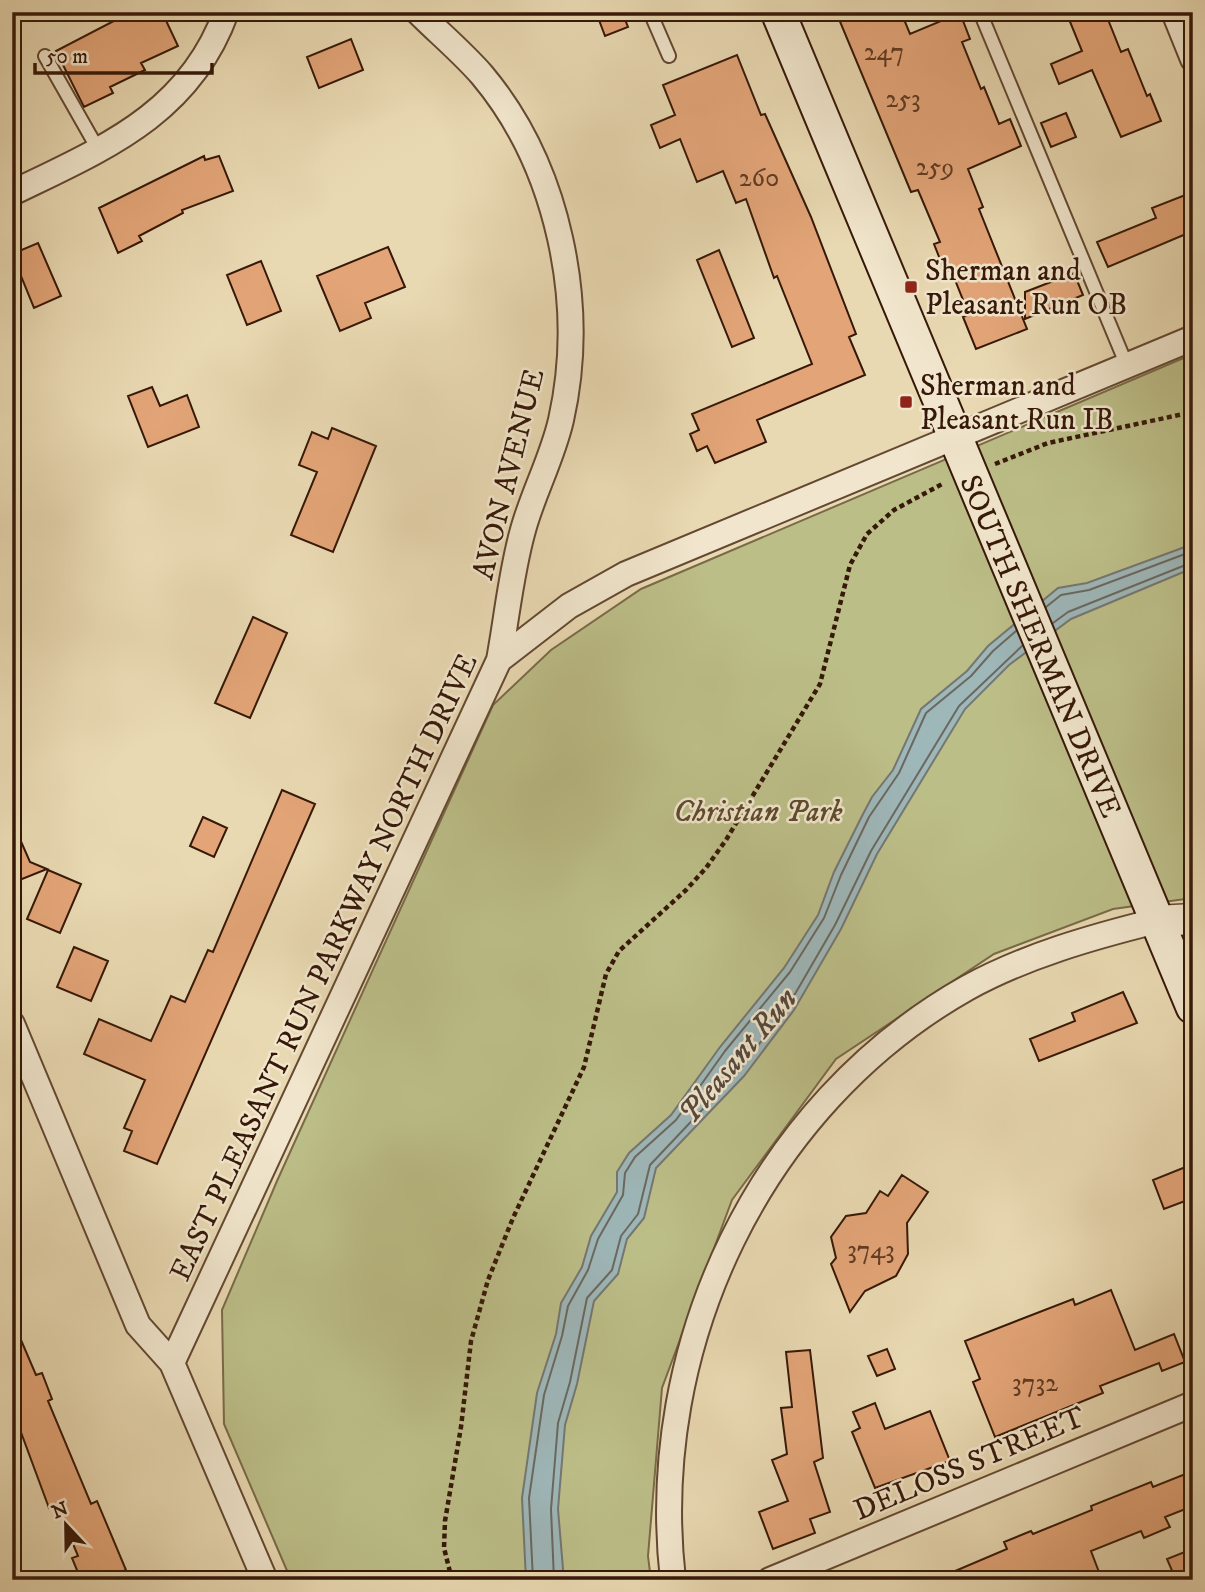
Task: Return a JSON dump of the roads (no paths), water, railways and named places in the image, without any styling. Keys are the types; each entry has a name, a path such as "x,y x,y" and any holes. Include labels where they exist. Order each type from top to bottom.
{"main road":[{"name":"SOUTH SHERMAN DRIVE","path":"778,12 1193,1007"}],"street":[{"path":"12,193 99,150 139,126 171,101 205,56 226,12"},
{"name":"AVON AVENUE","path":"418,12 477,69 510,117 544,186 565,268 569,357 561,419 547,468 523,529 499,660"},
{"path":"1174,12 1193,59"},
{"name":"EAST PLEASANT RUN PARKWAY NORTH DRIVE","path":"172,1363 499,660 569,606 626,574 1193,338"},
{"path":"673,1580 670,1500 672,1457 690,1352 722,1259 756,1193 780,1157 861,1066 948,1000 1033,958 1156,921 1193,919"},
{"path":"12,1024 138,1325 172,1363 265,1580"},
{"name":"DELOSS STREET","path":"770,1580 1193,1404"}],"lane":[{"path":"650,12 669,56"},
{"path":"980,12 1127,366"},
{"path":"45,56 99,150"}],"water":[{"name":"Pleasant Run","path":"1193,544 1193,568 1071,619 1009,665 965,709 877,854 841,929 794,1010 744,1076 656,1168 644,1218 627,1239 618,1274 594,1301 577,1384 565,1425 558,1509 563,1569 561,1580 526,1580 522,1498 537,1393 556,1334 561,1303 582,1267 591,1236 617,1192 617,1172 629,1153 671,1115 720,1047 784,968 818,915 834,872 872,797 893,770 921,709 967,671 988,646 1058,588 1087,583"}],"place":[{"name":"Sherman and Pleasant Run OB","path":"911,287"},
{"name":"Sherman and Pleasant Run IB","path":"906,402"}],"park label":[{"name":"Christian Park","path":"758,811"}]}
